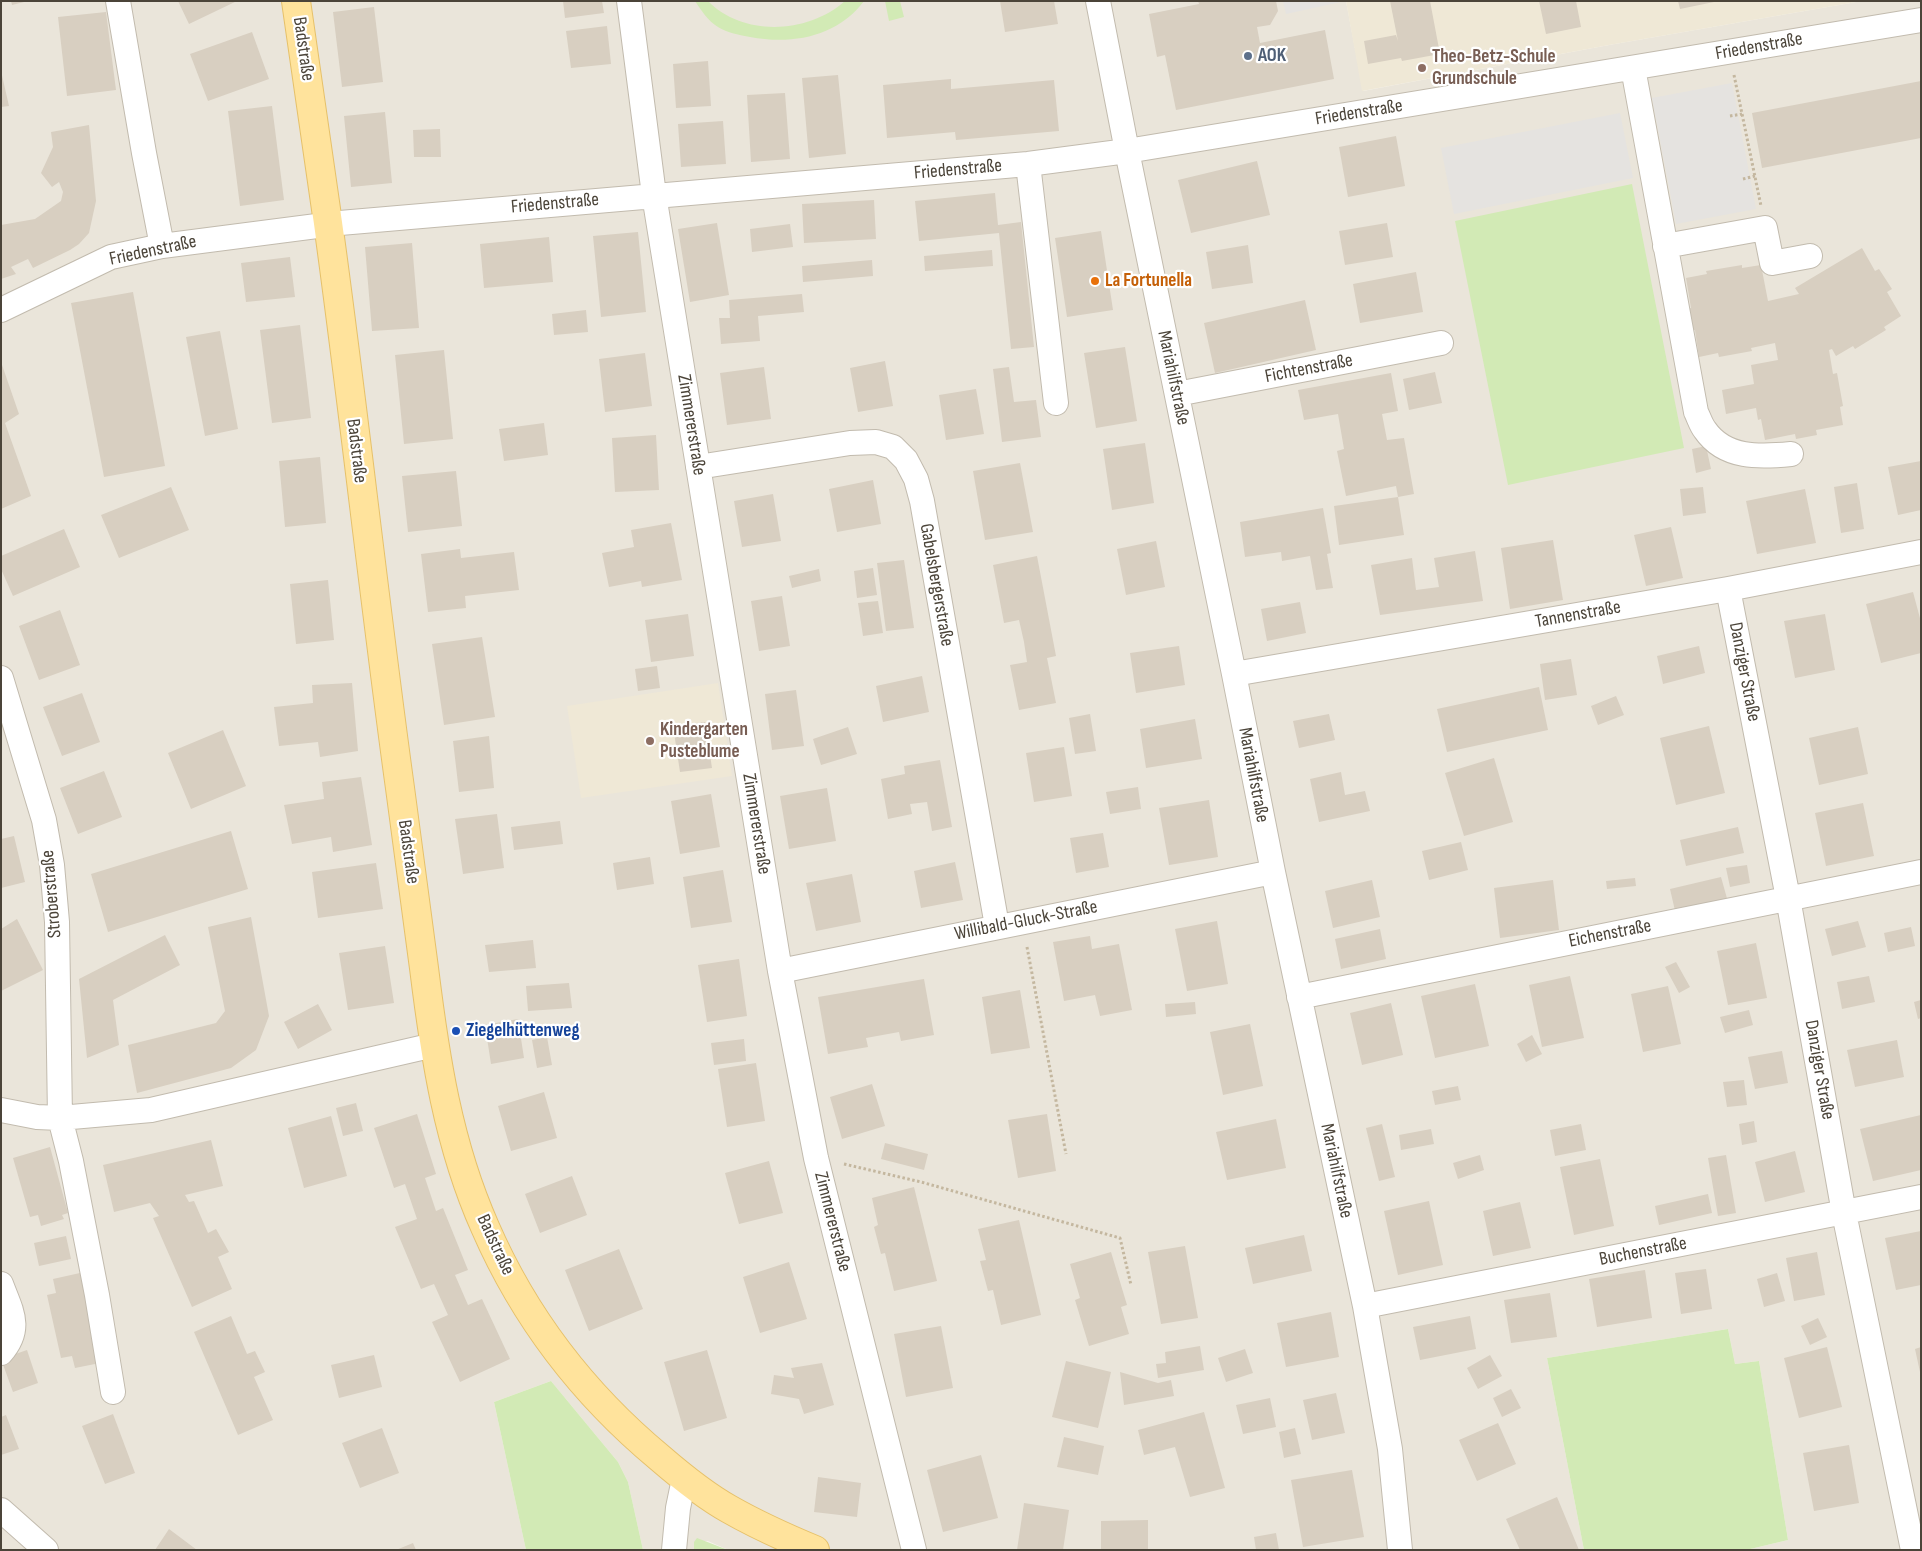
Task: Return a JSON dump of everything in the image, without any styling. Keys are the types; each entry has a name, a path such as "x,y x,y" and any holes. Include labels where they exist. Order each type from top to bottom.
{"main road":[{"name":"Badstraße","path":"296,1 328,224 379,633 434,1045 447,1117 464,1175 484,1226 526,1307 564,1361 598,1402 618,1423 684,1479 728,1509 776,1534 815,1550"}],"street":[{"path":"118,1 162,246"},
{"name":"Zimmererstraße","path":"629,1 654,195 780,971 816,1158 914,1550"},
{"name":"Mariahilfstraße","path":"1098,1 1273,872 1364,1306 1390,1450 1400,1550"},
{"name":"Friedenstraße","path":"1,310 111,257 162,246 328,224 1028,164 1127,151 1921,20"},
{"path":"1633,68 1696,412 1704,430 1720,446 1732,452 1750,456 1791,454"},
{"path":"1028,164 1056,403"},
{"path":"1665,246 1765,228 1772,263 1810,256"},
{"name":"Fichtenstraße","path":"1177,394 1440,343"},
{"name":"Gabelsbergerstraße","path":"698,467 850,443 876,442 893,447 906,460 916,479 922,501 997,926"},
{"name":"Tannenstraße","path":"1234,674 1728,589 1921,552"},
{"name":"Danziger Straße","path":"1728,589 1788,898 1844,1213 1913,1513 1913,1550"},
{"name":"Stroberstraße","path":"1,678 44,820 52,865 57,922 60,1118 71,1161 97,1295 113,1392"},
{"name":"Willibald-Gluck-Straße","path":"780,971 1273,872"},
{"name":"Eichenstraße","path":"1299,996 1921,872"},
{"path":"1,1110 38,1117 60,1118 151,1110 434,1045"},
{"name":"Buchenstraße","path":"1364,1306 1921,1197"},
{"path":"1,1284 15,1322 10,1342 1,1353"},
{"path":"674,1550 678,1508 684,1479"},
{"path":"1,1510 46,1550"}],"path":[{"path":"1730,52 1765,228"},
{"path":"1730,116 1742,114"},
{"path":"1743,179 1755,176"},
{"path":"1023,922 1066,1154"},
{"path":"816,1158 921,1182 1120,1238 1131,1285"}],"shaded area":[{"path":"1,1 1346,1 1363,91 1609,45 1862,1 1921,1 1921,1550 1746,1550 1788,1540 1759,1361 1735,1364 1728,1329 1547,1358 1584,1550 728,1550 708,1541 694,1542 694,1550 643,1550 628,1482 618,1462 551,1381 494,1402 526,1550 1,1550"},
{"path":"1283,1 1340,1 1341,2 1286,14"},
{"name":"Theo-Betz-Schule Grundschule","path":"1346,1 1862,1 1609,45 1362,91"},
{"path":"1732,83 1756,209 1676,224 1652,98"},
{"path":"1620,113 1633,178 1454,214 1441,148"},
{"name":"Kindergarten Pusteblume","path":"718,683 732,776 581,798 567,706"}],"green space":[{"path":"695,1 708,1 722,13 739,21 757,26 776,27 795,25 813,20 830,12 845,1 864,1 841,23 827,30 813,36 782,40 750,37 725,31 711,22"},
{"path":"885,1 900,1 904,17 889,21"},
{"path":"1632,184 1684,448 1508,485 1455,221"},
{"path":"1728,1329 1735,1364 1759,1361 1788,1540 1746,1550 1584,1550 1547,1358"},
{"path":"551,1381 618,1462 628,1482 643,1550 526,1550 494,1402"},
{"path":"697,1538 728,1550 694,1550 694,1542"}],"building":[{"path":"11,1 24,1 24,2 12,5"},
{"path":"178,1 237,1 189,24"},
{"path":"563,1 602,1 604,13 565,18"},
{"path":"1000,1 1054,1 1058,24 1005,32"},
{"name":"AOK","path":"1198,1 1276,1 1278,11 1270,25 1257,27 1260,43 1325,30 1334,79 1176,110 1165,55 1157,57 1149,14 1199,4"},
{"path":"1390,1 1430,1 1440,54 1402,61 1401,58 1368,64 1364,41 1396,35 1398,41"},
{"path":"1539,1 1576,1 1581,27 1546,34"},
{"path":"1678,1 1714,1 1714,2 1680,9"},
{"path":"374,7 383,82 342,87 333,12"},
{"path":"106,12 116,90 67,96 58,17"},
{"path":"607,26 611,64 571,68 566,31"},
{"path":"252,32 269,79 208,101 190,54"},
{"path":"708,61 711,106 676,108 673,64"},
{"path":"1,71 9,106 1,107"},
{"path":"838,75 846,154 809,158 802,78"},
{"path":"951,79 951,89 1054,80 1059,131 956,140 955,132 887,138 883,85"},
{"path":"1921,81 1921,138 1762,168 1752,113"},
{"path":"785,93 790,159 751,162 747,95"},
{"path":"272,106 284,200 240,206 228,111"},
{"path":"385,112 392,183 351,187 344,116"},
{"path":"723,121 726,164 681,167 678,124"},
{"path":"89,125 96,201 89,233 79,244 70,250 33,268 28,259 11,267 16,274 1,279 1,225 35,219 61,201 63,192 59,182 52,187 41,173 53,147 51,132"},
{"path":"440,129 441,157 414,157 413,130"},
{"path":"1396,136 1405,186 1348,197 1339,147"},
{"path":"1257,161 1270,215 1191,233 1178,180"},
{"path":"995,193 998,225 1021,222 1034,347 1011,349 999,233 919,241 915,201"},
{"path":"874,200 876,239 804,243 802,204"},
{"path":"717,223 729,295 690,302 678,229"},
{"path":"1387,223 1393,257 1345,265 1339,231"},
{"path":"790,224 793,247 752,252 750,229"},
{"path":"1101,231 1113,310 1067,317 1055,238"},
{"path":"638,232 646,312 601,317 593,236"},
{"path":"549,237 553,282 484,288 480,244"},
{"path":"412,243 419,328 372,331 365,247"},
{"path":"1248,245 1253,283 1212,289 1206,252"},
{"path":"1862,248 1875,271 1879,269 1892,289 1887,292 1901,316 1884,327 1886,330 1855,349 1853,346 1836,356 1832,349 1829,350 1833,374 1837,373 1843,406 1840,407 1843,425 1816,430 1817,435 1796,439 1795,434 1765,440 1761,419 1758,420 1756,408 1726,414 1722,390 1754,384 1751,365 1778,360 1775,343 1751,348 1752,351 1719,357 1718,353 1699,357 1695,330 1689,331 1686,309 1691,308 1686,278 1707,274 1706,271 1742,265 1742,268 1761,265 1768,301 1799,294 1795,288"},
{"path":"992,250 993,266 925,271 924,256"},
{"path":"290,257 295,297 246,302 241,263"},
{"path":"872,260 873,276 803,282 802,266"},
{"path":"1416,272 1423,312 1360,323 1353,284"},
{"path":"133,292 165,466 104,477 71,303"},
{"path":"802,294 804,312 758,316 760,341 721,344 719,318 730,318 729,300"},
{"path":"1305,300 1316,350 1215,373 1204,323"},
{"path":"586,310 588,332 554,335 552,314"},
{"path":"300,325 311,418 272,423 260,330"},
{"path":"220,331 238,429 205,436 186,337"},
{"path":"1125,347 1137,421 1096,428 1084,353"},
{"path":"444,350 453,439 404,444 395,355"},
{"path":"645,353 652,406 605,412 599,359"},
{"path":"885,361 893,406 858,412 850,368"},
{"path":"1,362 19,414 5,423 31,496 1,509"},
{"path":"764,367 771,419 727,425 720,373"},
{"path":"1009,367 1014,402 1036,400 1041,437 1002,442 993,369"},
{"path":"1435,372 1442,403 1409,410 1403,379"},
{"path":"1391,373 1398,411 1382,414 1387,440 1404,438 1414,494 1398,497 1396,486 1346,496 1337,451 1344,449 1338,414 1304,420 1298,390"},
{"path":"976,389 984,434 946,440 939,395"},
{"path":"544,423 548,455 504,461 499,429"},
{"path":"656,435 659,490 615,492 612,438"},
{"path":"1145,443 1154,503 1112,510 1103,449"},
{"path":"1706,446 1711,469 1696,473 1692,449"},
{"path":"320,457 326,523 285,527 279,461"},
{"path":"1921,461 1921,510 1898,515 1888,467"},
{"path":"1020,463 1033,532 985,540 973,471"},
{"path":"456,471 462,526 408,532 402,476"},
{"path":"873,480 881,524 837,532 829,489"},
{"path":"1857,483 1864,529 1841,533 1834,487"},
{"path":"171,487 189,530 119,558 101,515"},
{"path":"1703,487 1706,513 1683,516 1680,489"},
{"path":"1805,489 1816,543 1757,554 1746,501"},
{"path":"773,494 781,541 742,547 734,501"},
{"path":"1398,497 1404,535 1339,545 1334,506"},
{"path":"1323,508 1331,553 1327,554 1333,588 1316,590 1310,556 1282,561 1281,552 1245,557 1240,522"},
{"path":"671,523 682,580 642,587 641,581 609,587 602,553 634,547 631,530"},
{"path":"1671,527 1683,578 1646,586 1634,535"},
{"path":"64,529 80,567 13,596 1,569 1,556"},
{"path":"1553,540 1563,600 1510,609 1501,548"},
{"path":"1156,541 1165,587 1126,595 1117,549"},
{"path":"460,549 461,558 514,552 519,590 465,596 466,608 428,612 421,554"},
{"path":"1475,551 1483,601 1380,615 1371,565 1412,558 1416,590 1439,587 1434,558"},
{"path":"1037,556 1056,656 1047,658 1056,703 1019,710 1010,665 1027,662 1024,642 1019,620 1004,623 993,565"},
{"path":"904,560 914,628 886,631 877,563"},
{"path":"873,568 877,595 857,598 854,571"},
{"path":"819,569 821,581 792,588 789,576"},
{"path":"328,580 334,640 296,644 290,584"},
{"path":"1913,592 1921,622 1921,653 1881,663 1866,604"},
{"path":"782,596 790,646 759,651 751,601"},
{"path":"878,601 883,633 863,636 858,603"},
{"path":"1300,602 1306,633 1267,641 1261,609"},
{"path":"60,610 80,665 39,680 19,626"},
{"path":"688,614 694,656 651,662 645,620"},
{"path":"1825,614 1835,670 1795,678 1784,621"},
{"path":"482,637 495,717 444,725 432,644"},
{"path":"1179,646 1185,685 1136,693 1130,653"},
{"path":"1699,646 1705,673 1663,684 1657,656"},
{"path":"1571,659 1577,695 1545,700 1540,664"},
{"path":"657,666 660,688 638,691 635,669"},
{"path":"922,676 929,712 883,722 876,686"},
{"path":"352,683 358,751 320,757 318,742 279,746 274,707 313,703 312,685"},
{"path":"1539,687 1548,730 1447,752 1437,709"},
{"path":"796,690 804,746 772,750 765,694"},
{"path":"82,693 100,742 62,756 43,707"},
{"path":"1616,696 1624,715 1598,725 1591,706"},
{"path":"1090,714 1096,751 1075,754 1069,718"},
{"path":"1329,714 1335,740 1299,748 1293,721"},
{"path":"1195,719 1202,759 1146,768 1140,729"},
{"path":"705,722 712,768 680,772 673,726"},
{"path":"1709,726 1725,793 1676,805 1660,738"},
{"path":"848,727 857,754 821,765 813,739"},
{"path":"1858,727 1868,774 1819,785 1809,738"},
{"path":"223,730 246,786 191,809 168,753"},
{"path":"489,736 494,788 459,792 453,741"},
{"path":"1064,747 1072,796 1034,802 1026,753"},
{"path":"1494,758 1513,822 1464,836 1445,773"},
{"path":"940,760 952,827 932,831 927,802 910,804 912,814 888,819 881,779 905,774 904,766"},
{"path":"104,771 122,817 78,834 60,788"},
{"path":"1341,772 1345,795 1365,791 1370,811 1319,822 1310,779"},
{"path":"361,777 372,845 333,852 331,837 292,844 284,805 324,799 322,782"},
{"path":"1138,787 1141,809 1110,814 1106,792"},
{"path":"827,788 836,841 789,849 780,796"},
{"path":"711,794 720,847 680,854 671,801"},
{"path":"1209,800 1218,857 1169,865 1159,808"},
{"path":"1863,803 1874,856 1826,866 1815,813"},
{"path":"497,814 504,868 463,874 455,819"},
{"path":"560,821 563,844 514,850 511,827"},
{"path":"1738,827 1744,853 1686,866 1680,840"},
{"path":"231,831 248,889 108,932 91,874"},
{"path":"1103,833 1109,867 1076,873 1070,838"},
{"path":"14,836 25,882 1,888 1,839"},
{"path":"1461,842 1468,870 1429,880 1422,851"},
{"path":"650,857 654,884 617,890 613,863"},
{"path":"955,862 963,900 921,908 914,871"},
{"path":"376,863 383,909 318,918 312,872"},
{"path":"1747,865 1750,883 1730,887 1726,868"},
{"path":"723,870 732,922 691,928 683,877"},
{"path":"852,874 861,922 816,931 806,883"},
{"path":"1721,877 1728,902 1676,915 1670,889"},
{"path":"1635,878 1636,886 1607,889 1606,881"},
{"path":"1372,880 1380,917 1333,928 1325,891"},
{"path":"1553,880 1559,930 1500,938 1494,888"},
{"path":"251,917 269,1016 256,1050 231,1068 137,1093 128,1045 216,1023 225,1011 208,927"},
{"path":"17,919 43,970 1,991 1,929"},
{"path":"1217,921 1228,984 1187,991 1175,929"},
{"path":"1858,921 1866,947 1832,956 1825,929"},
{"path":"1911,927 1915,946 1888,952 1884,933"},
{"path":"1380,929 1386,959 1341,969 1335,939"},
{"path":"165,935 180,965 113,1000 119,1045 87,1058 79,979"},
{"path":"1090,936 1092,949 1119,944 1132,1010 1100,1016 1095,995 1064,1001 1053,942"},
{"path":"533,940 536,968 489,972 485,945"},
{"path":"1756,943 1767,998 1728,1005 1717,951"},
{"path":"385,946 394,1003 348,1010 339,953"},
{"path":"739,959 747,1016 707,1022 698,965"},
{"path":"1676,962 1690,987 1679,993 1665,967"},
{"path":"1570,976 1584,1038 1542,1047 1529,985"},
{"path":"1869,976 1875,1002 1842,1009 1837,982"},
{"path":"924,979 934,1035 901,1041 899,1032 866,1038 868,1047 828,1054 818,997"},
{"path":"569,983 572,1008 528,1011 526,986"},
{"path":"1475,984 1489,1046 1435,1058 1421,996"},
{"path":"1668,986 1681,1044 1643,1052 1631,994"},
{"path":"1020,990 1030,1048 991,1054 982,997"},
{"path":"1921,1000 1921,1018 1918,1019 1914,1002"},
{"path":"1195,1002 1196,1014 1166,1017 1165,1004"},
{"path":"1391,1003 1403,1055 1362,1065 1350,1013"},
{"path":"318,1004 332,1030 298,1049 284,1022"},
{"path":"1749,1010 1753,1025 1725,1033 1720,1017"},
{"path":"518,1019 524,1058 491,1064 485,1025"},
{"path":"1250,1024 1263,1086 1223,1095 1210,1032"},
{"path":"1532,1035 1542,1054 1526,1062 1517,1044"},
{"path":"547,1037 552,1065 537,1068 532,1040"},
{"path":"744,1039 746,1061 714,1065 711,1043"},
{"path":"1897,1040 1904,1077 1855,1087 1847,1050"},
{"path":"1782,1051 1788,1083 1755,1089 1748,1057"},
{"path":"756,1063 765,1121 727,1127 718,1069"},
{"path":"1744,1080 1747,1105 1727,1107 1723,1082"},
{"path":"872,1084 885,1126 842,1139 830,1097"},
{"path":"1458,1086 1461,1100 1435,1105 1432,1091"},
{"path":"544,1092 557,1138 511,1151 498,1106"},
{"path":"356,1103 363,1131 343,1136 336,1108"},
{"path":"417,1114 436,1174 425,1178 436,1211 443,1208 468,1270 455,1275 468,1305 482,1299 510,1359 460,1382 432,1322 448,1315 434,1284 421,1289 395,1227 417,1219 405,1184 394,1188 374,1128"},
{"path":"1047,1114 1056,1171 1018,1178 1008,1120"},
{"path":"1921,1115 1921,1170 1873,1181 1860,1129"},
{"path":"331,1116 347,1176 304,1188 288,1128"},
{"path":"1276,1119 1286,1168 1227,1180 1216,1132"},
{"path":"1754,1121 1757,1142 1742,1145 1739,1124"},
{"path":"1382,1124 1395,1177 1379,1181 1366,1128"},
{"path":"1581,1124 1586,1150 1555,1156 1550,1130"},
{"path":"1431,1129 1434,1144 1401,1150 1399,1135"},
{"path":"211,1140 223,1186 185,1195 189,1202 194,1201 208,1233 216,1229 229,1252 218,1257 232,1289 192,1307 153,1218 159,1216 150,1203 114,1212 103,1165"},
{"path":"885,1143 928,1154 924,1170 881,1159"},
{"path":"50,1147 68,1213 62,1215 64,1219 41,1226 38,1215 30,1217 13,1158"},
{"path":"1795,1151 1805,1192 1765,1202 1755,1162"},
{"path":"1480,1155 1484,1170 1458,1179 1453,1163"},
{"path":"1726,1155 1736,1213 1718,1216 1708,1158"},
{"path":"1600,1159 1614,1226 1574,1235 1560,1167"},
{"path":"769,1161 783,1213 739,1224 725,1173"},
{"path":"572,1176 587,1215 540,1233 525,1194"},
{"path":"914,1187 937,1281 894,1291 885,1253 881,1254 874,1227 878,1225 872,1198"},
{"path":"1708,1194 1712,1213 1659,1225 1655,1206"},
{"path":"1429,1201 1443,1265 1398,1275 1384,1211"},
{"path":"1520,1202 1531,1248 1493,1256 1483,1211"},
{"path":"1019,1220 1041,1315 1001,1325 993,1290 988,1291 980,1261 986,1260 978,1229"},
{"path":"1921,1231 1921,1285 1896,1290 1885,1238"},
{"path":"1304,1235 1312,1271 1253,1284 1245,1248"},
{"path":"66,1236 71,1259 39,1266 34,1243"},
{"path":"1185,1246 1198,1318 1161,1324 1148,1252"},
{"path":"619,1249 643,1309 589,1331 565,1270"},
{"path":"1111,1252 1127,1305 1121,1307 1129,1334 1089,1346 1075,1300 1080,1298 1070,1264"},
{"path":"1817,1252 1825,1295 1794,1301 1786,1258"},
{"path":"789,1262 807,1319 760,1333 743,1277"},
{"path":"1706,1269 1712,1309 1681,1314 1675,1273"},
{"path":"1645,1270 1652,1318 1597,1327 1589,1279"},
{"path":"80,1273 100,1363 75,1368 72,1356 61,1358 47,1295 56,1293 53,1279"},
{"path":"1777,1273 1785,1301 1764,1307 1757,1279"},
{"path":"1550,1293 1557,1337 1511,1343 1504,1300"},
{"path":"1331,1312 1339,1357 1286,1367 1277,1323"},
{"path":"231,1316 247,1354 255,1351 265,1372 254,1377 273,1420 238,1435 194,1332"},
{"path":"1470,1316 1476,1349 1420,1360 1413,1327"},
{"path":"1818,1318 1827,1337 1810,1345 1801,1326"},
{"path":"941,1326 953,1388 906,1397 894,1334"},
{"path":"1200,1346 1204,1370 1158,1378 1156,1364 1166,1363 1165,1352"},
{"path":"1827,1347 1842,1407 1799,1418 1784,1358"},
{"path":"1921,1347 1921,1372 1920,1372 1915,1349"},
{"path":"1245,1349 1253,1373 1226,1382 1218,1358"},
{"path":"27,1350 38,1383 13,1392 1,1359"},
{"path":"707,1350 727,1418 684,1431 664,1362"},
{"path":"374,1355 382,1387 339,1398 331,1365"},
{"path":"1490,1355 1502,1376 1478,1389 1467,1368"},
{"path":"1066,1361 1111,1372 1098,1428 1052,1417"},
{"path":"822,1363 834,1405 804,1414 799,1399 771,1394 774,1375 794,1378 791,1368"},
{"path":"1120,1372 1158,1383 1171,1380 1174,1396 1124,1405"},
{"path":"1511,1389 1521,1408 1502,1417 1493,1398"},
{"path":"1336,1393 1345,1433 1312,1440 1303,1400"},
{"path":"1270,1398 1276,1427 1243,1434 1236,1405"},
{"path":"1204,1412 1225,1488 1190,1497 1175,1447 1144,1455 1138,1430"},
{"path":"113,1414 135,1473 105,1484 82,1426"},
{"path":"6,1415 19,1449 1,1455 1,1417"},
{"path":"1498,1423 1516,1464 1477,1481 1459,1440"},
{"path":"382,1428 399,1473 360,1488 342,1443"},
{"path":"1295,1428 1301,1454 1284,1458 1279,1432"},
{"path":"1064,1437 1104,1446 1098,1475 1057,1467"},
{"path":"1849,1445 1859,1503 1814,1511 1803,1453"},
{"path":"981,1455 998,1518 943,1532 927,1470"},
{"path":"1352,1470 1364,1537 1303,1547 1291,1480"},
{"path":"818,1477 861,1483 857,1517 814,1512"},
{"path":"1557,1497 1579,1550 1520,1550 1506,1519"},
{"path":"1024,1503 1069,1510 1063,1550 1017,1550"},
{"path":"1148,1520 1148,1550 1101,1550 1101,1521"},
{"path":"169,1529 197,1550 155,1550"},
{"path":"1276,1533 1279,1550 1256,1550 1254,1537"},
{"path":"413,1543 416,1550 396,1550"}],"place":[{"name":"AOK","path":"1248,56"},
{"name":"Theo-Betz-Schule Grundschule","path":"1422,68"},
{"name":"La Fortunella","path":"1095,281"},
{"name":"Kindergarten Pusteblume","path":"650,741"},
{"name":"Ziegelhüttenweg","path":"456,1031"}]}
